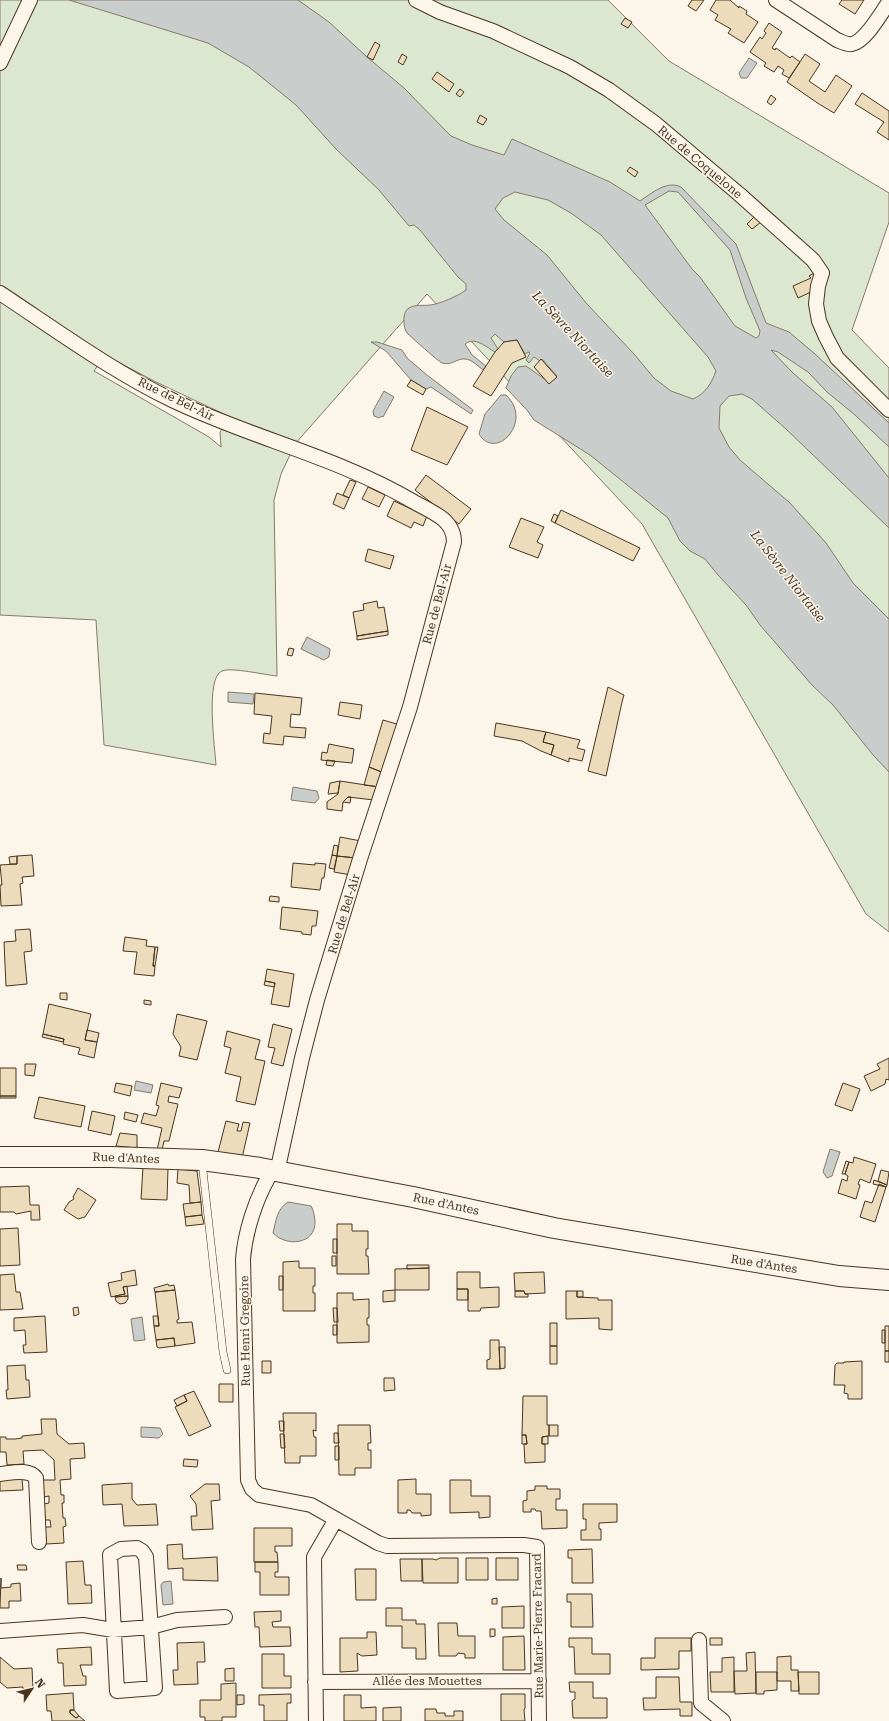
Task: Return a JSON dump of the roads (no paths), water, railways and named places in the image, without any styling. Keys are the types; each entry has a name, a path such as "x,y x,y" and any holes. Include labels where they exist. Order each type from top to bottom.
{"street":[{"path":"0,63 30,0"},
{"name":"Rue de Coquelone","path":"416,0 440,12 500,35 570,67 609,90 656,124 739,194 813,260 822,273 818,286 816,304 819,321 826,337 837,358 889,410"},
{"path":"776,0 846,44 852,44 865,35 889,2"},
{"name":"Rue de Bel-Air","path":"0,293 90,353 172,400 256,435 357,472 372,479 444,519 451,527 454,535 454,542 410,707 360,859 317,1000 302,1058 283,1148 279,1163 275,1170"},
{"name":"Rue d'Antes","path":"0,1157 111,1157 202,1160 275,1170 413,1197 554,1228 839,1276 889,1280"},
{"name":"Rue Henri Gregoire","path":"260,1495 252,1489 248,1480 243,1259 246,1235 262,1190 268,1177 275,1170"},
{"path":"0,1474 28,1472 33,1473 36,1478 39,1542"},
{"name":"Rue Marie-Pierre Fracard","path":"260,1495 311,1505 378,1543 387,1546 524,1545 537,1547 539,1721"},
{"path":"316,1721 314,1557 336,1519"},
{"path":"137,1548 142,1551 146,1557 151,1627 155,1688 117,1691 110,1555 121,1549 137,1548"},
{"path":"0,1631 83,1625 114,1630 151,1627 177,1620 225,1617"},
{"path":"698,1640 701,1703 723,1721"},
{"name":"Allée des Mouettes","path":"316,1682 538,1681"}],"lane":[{"path":"202,1160 226,1370"}],"water":[{"name":"La Sèvre Niortaise","path":"69,0 298,0 329,22 404,88 451,136 472,145 504,155 512,139 610,182 640,201 660,188 676,185 681,187 736,244 766,323 789,332 815,354 889,423 889,447 855,415 827,392 808,372 778,352 771,350 793,373 832,407 889,478 889,528 786,429 752,399 742,394 729,396 720,406 719,428 729,447 740,460 790,503 826,543 853,583 889,619 889,772 873,755 833,705 812,685 760,625 746,605 705,559 690,551 680,541 668,518 590,455 534,420 527,410 506,388 511,376 518,367 526,366 550,383 557,376 542,359 540,361 534,357 529,363 526,360 530,353 528,352 525,354 517,340 504,342 495,334 491,338 498,349 495,352 477,342 473,341 465,344 472,355 486,366 483,370 467,359 446,364 442,363 430,354 407,333 404,316 405,312 409,308 439,303 449,299 466,290 466,284 458,277 420,230 414,225 409,226 379,190 336,149 296,105 249,67 208,43","holes":["669,191 678,192 730,250 746,298 760,331 759,336 756,338 735,326 645,205","515,192 548,200 571,213 601,235 708,357 716,371 705,391 693,399 671,391 654,378 634,354 587,304 547,255 504,220 495,209 503,198"]},
{"path":"749,58 757,63 747,78 741,78 739,73"},
{"path":"371,342 377,342 402,350 407,358 427,375 473,410 471,414 431,387 426,389 411,380 386,351"},
{"path":"384,391 394,397 383,417 382,416 379,418 374,416 373,411"},
{"path":"501,395 506,395 514,405 516,416 514,426 509,435 502,441 494,443 486,441 479,434 485,414"},
{"path":"307,637 330,649 329,657 324,660 301,649"},
{"path":"228,692 254,694 253,704 228,702"},
{"path":"293,787 317,791 319,798 315,803 291,800"},
{"path":"136,1081 153,1085 151,1093 134,1090"},
{"path":"830,1149 840,1152 832,1176 827,1178 823,1172"},
{"path":"288,1202 311,1206 312,1208 315,1221 314,1229 311,1235 306,1239 292,1242 273,1233 279,1211"},
{"path":"142,1317 145,1340 134,1341 131,1319"},
{"path":"141,1427 160,1428 163,1434 159,1438 141,1437"},
{"path":"171,1581 173,1604 163,1605 161,1585 163,1582"}]}
